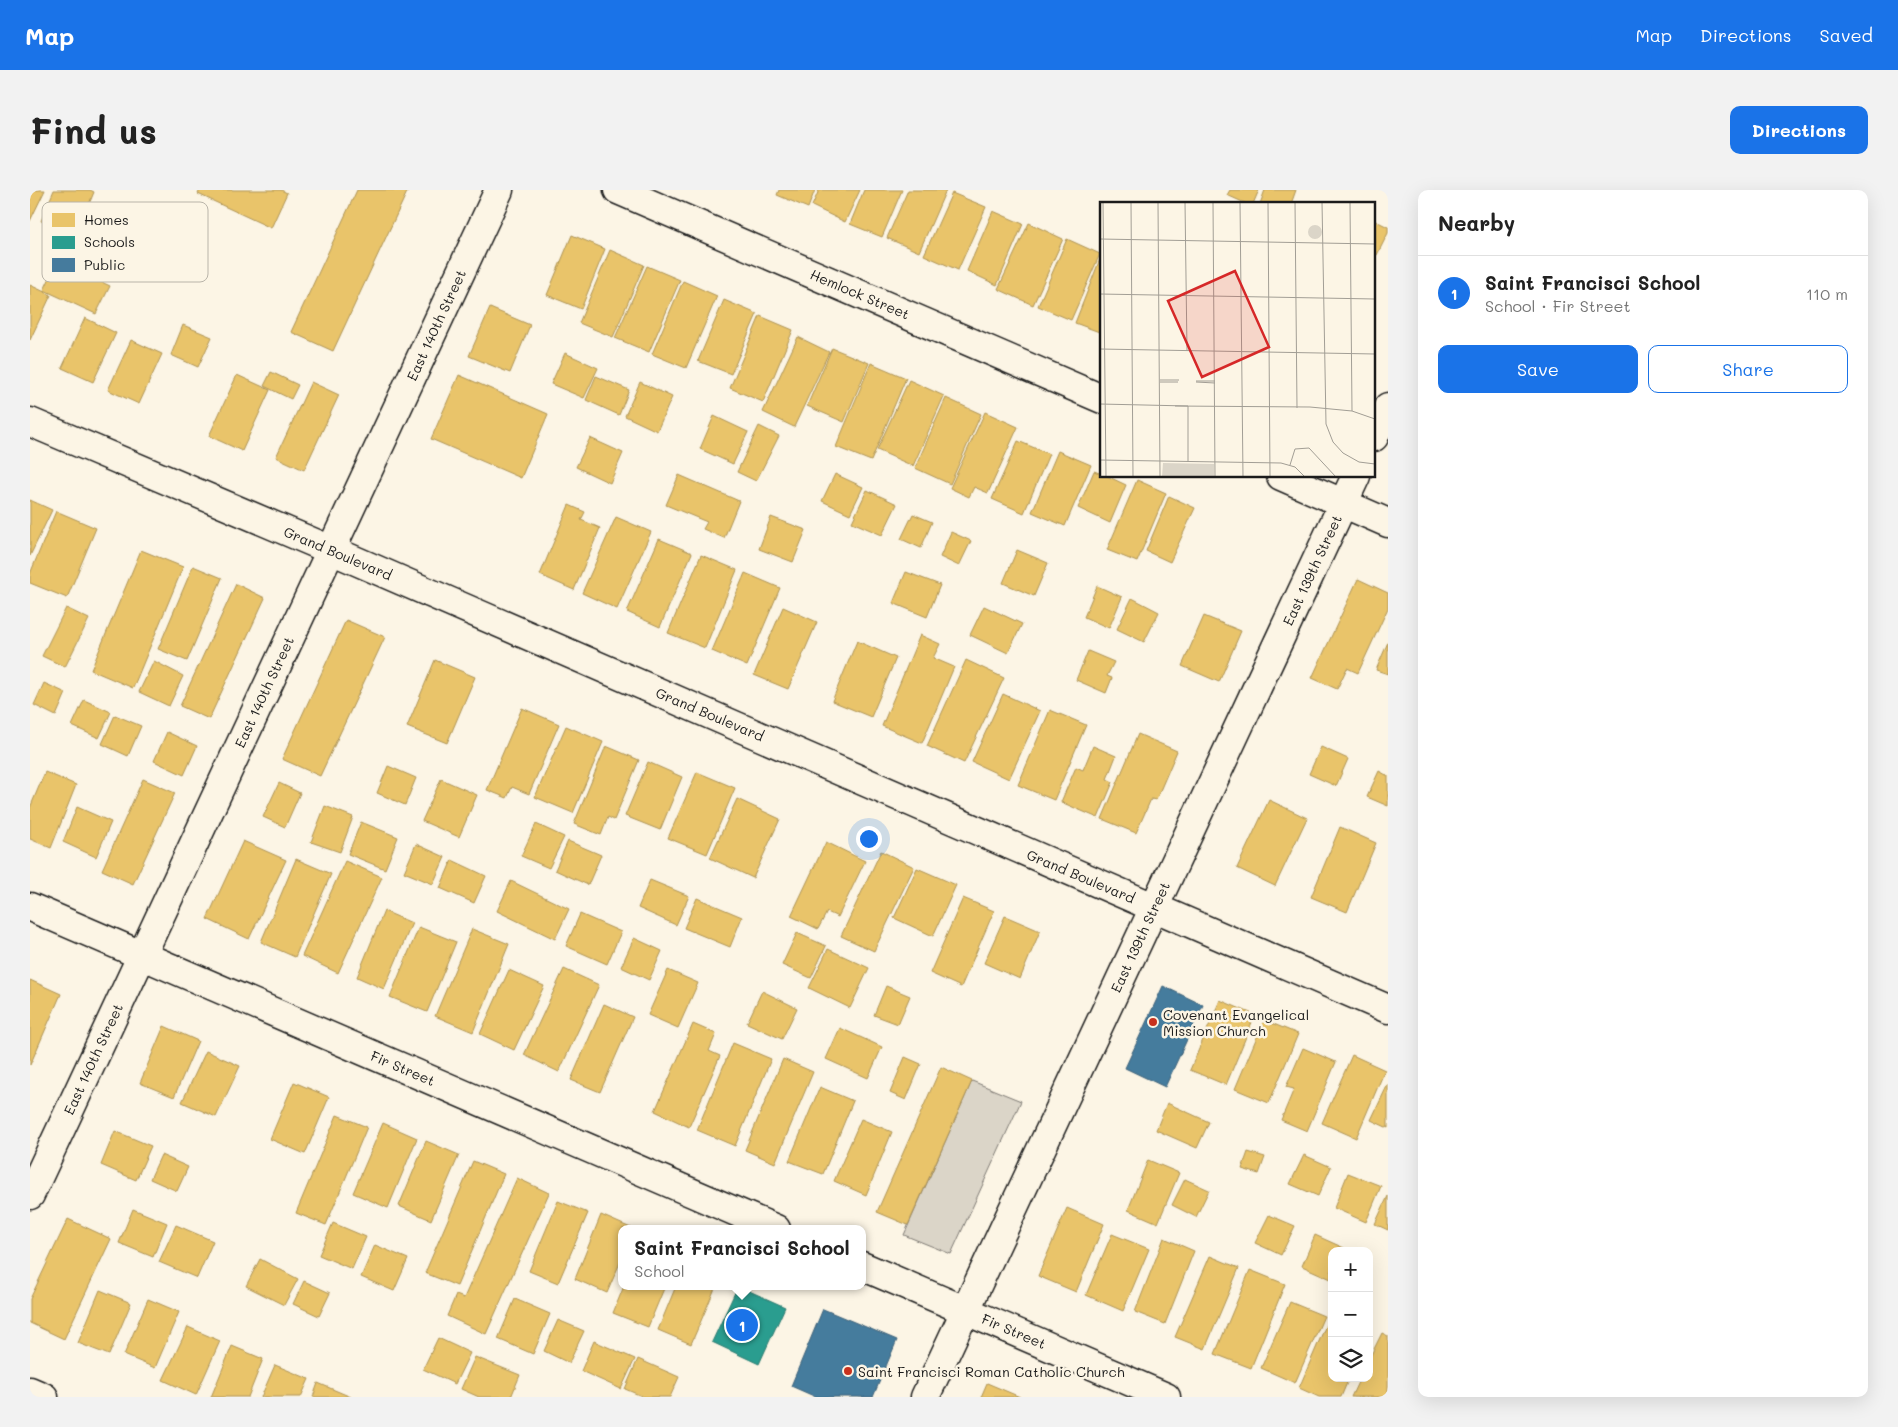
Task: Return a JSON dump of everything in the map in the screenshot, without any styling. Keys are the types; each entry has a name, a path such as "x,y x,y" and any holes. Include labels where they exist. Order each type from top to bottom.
{"street":[{"name":"East 140th Street","path":"30,1195 499,190"},
{"name":"Hemlock Street","path":"618,190 1100,398"},
{"path":"1376,433 1388,407"},
{"name":"Grand Boulevard","path":"30,422 331,550 1388,1009"},
{"path":"1286,478 1388,523"},
{"name":"East 139th Street","path":"925,1397 1355,478"},
{"name":"Fir Street","path":"30,907 767,1225"},
{"name":"Fir Street","path":"866,1268 1166,1397"},
{"path":"30,1391 44,1397"}],"shaded area":[{"path":"972,1081 1021,1101 951,1254 904,1235"}],"building: Homes":[{"path":"30,190 45,190 30,221"},
{"path":"54,190 90,190 94,192 90,202 49,202"},
{"path":"200,190 281,190 287,193 271,228 198,194"},
{"path":"357,190 408,190 333,351 291,332"},
{"path":"779,190 815,190 808,208 777,195"},
{"path":"819,190 860,190 845,222 812,206"},
{"path":"864,190 902,190 882,237 850,224"},
{"path":"908,190 946,190 919,252 887,238"},
{"path":"1230,190 1259,190 1254,202 1243,202 1227,195"},
{"path":"1265,190 1296,190 1292,202 1261,202"},
{"path":"952,193 986,207 958,270 924,255"},
{"path":"993,211 1023,224 997,285 967,271"},
{"path":"1376,221 1388,227 1388,233 1377,255"},
{"path":"1029,223 1063,239 1033,305 998,289"},
{"path":"572,235 605,249 581,309 547,295"},
{"path":"1067,239 1100,254 1071,320 1038,306"},
{"path":"610,250 644,265 613,337 579,323"},
{"path":"1100,259 1100,332 1075,323"},
{"path":"647,266 680,280 649,352 615,338"},
{"path":"683,281 717,296 686,368 652,354"},
{"path":"48,282 102,282 110,286 96,314 44,290"},
{"path":"30,285 51,295 30,340"},
{"path":"724,300 757,314 731,374 698,361"},
{"path":"490,308 530,325 510,373 469,356"},
{"path":"760,316 793,330 763,402 730,388"},
{"path":"85,318 116,333 93,382 62,368"},
{"path":"183,325 212,337 198,367 171,355"},
{"path":"798,337 829,352 794,427 763,412"},
{"path":"131,340 162,354 139,404 108,390"},
{"path":"832,348 869,363 844,422 807,406"},
{"path":"565,353 598,368 584,398 551,384"},
{"path":"871,363 906,378 871,461 836,447"},
{"path":"271,372 298,385 291,399 264,386"},
{"path":"237,375 270,390 242,451 209,436"},
{"path":"459,375 548,414 521,478 431,439"},
{"path":"596,376 629,390 619,415 586,400"},
{"path":"909,380 944,396 913,466 877,450"},
{"path":"311,382 339,395 304,470 276,457"},
{"path":"640,382 672,397 657,431 625,416"},
{"path":"946,398 981,414 950,484 915,468"},
{"path":"985,412 1018,427 988,493 974,487 969,497 950,488"},
{"path":"714,416 748,432 733,464 700,449"},
{"path":"759,426 779,436 756,481 737,472"},
{"path":"590,438 623,453 610,483 576,467"},
{"path":"1018,441 1049,454 1024,513 992,499"},
{"path":"1058,451 1091,465 1065,526 1032,512"},
{"path":"1094,471 1100,473 1100,478 1111,478 1126,485 1110,523 1078,508"},
{"path":"835,474 863,487 850,514 822,501"},
{"path":"679,475 739,501 724,538 703,529 707,522 666,505"},
{"path":"1137,480 1166,493 1137,562 1107,550"},
{"path":"867,490 897,504 882,535 852,522"},
{"path":"1169,496 1195,508 1170,562 1146,551"},
{"path":"30,500 52,510 30,556"},
{"path":"569,505 585,512 581,520 600,528 574,590 540,575"},
{"path":"56,511 96,528 67,598 30,583 30,574"},
{"path":"913,514 932,522 921,548 901,539"},
{"path":"616,517 651,532 617,609 582,593"},
{"path":"771,517 806,530 793,562 759,549"},
{"path":"951,532 971,541 959,566 940,557"},
{"path":"659,539 692,553 660,627 627,612"},
{"path":"141,550 183,567 133,688 91,670"},
{"path":"1017,550 1048,563 1034,596 1003,583"},
{"path":"701,555 737,570 705,648 668,633"},
{"path":"193,566 222,578 187,661 158,649"},
{"path":"906,572 940,585 927,617 893,603"},
{"path":"745,573 780,588 747,666 712,651"},
{"path":"1358,579 1388,593 1388,608 1358,673 1347,668 1337,689 1312,678"},
{"path":"236,584 265,598 209,719 180,706"},
{"path":"1097,586 1122,597 1109,628 1084,617"},
{"path":"1132,598 1159,612 1144,642 1117,629"},
{"path":"984,606 1022,624 1008,653 970,635"},
{"path":"783,607 817,622 788,689 754,675"},
{"path":"66,608 89,619 65,667 42,656"},
{"path":"1204,616 1241,631 1219,682 1182,666"},
{"path":"346,620 385,637 320,776 282,759"},
{"path":"920,635 940,644 933,658 954,667 922,743 882,726"},
{"path":"857,641 896,658 871,717 832,701"},
{"path":"1388,642 1388,674 1376,670"},
{"path":"1088,651 1114,662 1107,676 1112,678 1106,693 1076,680"},
{"path":"435,660 475,677 447,743 407,727"},
{"path":"966,660 1004,678 964,763 927,746"},
{"path":"154,661 183,676 169,706 139,692"},
{"path":"44,683 66,693 56,716 34,705"},
{"path":"1003,694 1040,711 1009,779 972,762"},
{"path":"84,700 111,712 99,738 72,726"},
{"path":"522,708 559,724 529,794 512,787 507,798 487,790"},
{"path":"1050,710 1086,725 1054,800 1018,785"},
{"path":"115,715 141,726 128,756 102,744"},
{"path":"566,726 603,742 573,813 535,797"},
{"path":"167,732 197,746 184,775 154,761"},
{"path":"1138,734 1177,751 1156,800 1151,799 1136,833 1102,819"},
{"path":"606,746 639,760 614,820 608,817 601,835 574,824"},
{"path":"1093,746 1116,756 1107,779 1113,782 1098,818 1061,802 1076,767 1083,770"},
{"path":"1321,747 1348,759 1336,786 1309,774"},
{"path":"648,762 682,777 660,830 625,816"},
{"path":"388,766 416,778 405,805 377,793"},
{"path":"1379,771 1388,776 1388,806 1367,797"},
{"path":"45,772 76,785 51,848 30,839 30,808"},
{"path":"697,772 735,788 707,854 668,838"},
{"path":"143,779 175,793 133,884 102,870"},
{"path":"441,779 477,795 459,837 422,821"},
{"path":"279,783 300,793 285,827 263,817"},
{"path":"737,799 780,819 753,878 710,858"},
{"path":"1269,800 1307,818 1275,886 1237,868"},
{"path":"325,806 353,817 340,852 311,842"},
{"path":"77,807 111,822 96,857 63,842"},
{"path":"361,822 398,837 385,869 348,854"},
{"path":"536,824 564,837 549,868 521,856"},
{"path":"1340,827 1376,843 1347,912 1311,897"},
{"path":"243,841 286,860 249,939 207,919"},
{"path":"568,841 601,855 588,885 555,870"},
{"path":"826,842 865,861 838,917 827,912 818,929 791,916"},
{"path":"416,844 445,857 433,884 404,872"},
{"path":"881,851 914,867 874,951 841,936"},
{"path":"296,859 331,874 295,957 261,942"},
{"path":"452,860 486,876 474,903 440,888"},
{"path":"345,861 382,877 338,973 302,956"},
{"path":"917,868 956,885 933,936 894,918"},
{"path":"650,880 689,896 676,925 638,908"},
{"path":"511,881 569,909 555,939 497,911"},
{"path":"697,898 742,917 730,947 684,928"},
{"path":"963,898 994,911 961,987 930,973"},
{"path":"384,911 412,923 384,989 357,977"},
{"path":"580,914 621,932 607,964 566,946"},
{"path":"1005,916 1040,931 1020,979 984,963"},
{"path":"419,927 456,942 427,1012 390,997"},
{"path":"472,929 509,944 473,1032 435,1016"},
{"path":"797,933 826,946 811,978 782,965"},
{"path":"634,938 662,951 649,980 621,967"},
{"path":"828,949 869,968 850,1008 809,988"},
{"path":"564,969 599,985 559,1072 524,1055"},
{"path":"509,970 544,986 514,1050 480,1034"},
{"path":"668,970 698,983 678,1028 648,1015"},
{"path":"30,980 61,994 30,1065"},
{"path":"886,986 910,996 898,1024 874,1015"},
{"path":"762,991 797,1008 782,1039 747,1023"},
{"path":"1220,1000 1255,1015 1226,1085 1190,1070"},
{"path":"604,1004 633,1017 600,1092 571,1080"},
{"path":"1264,1020 1298,1034 1269,1103 1235,1089"},
{"path":"693,1024 716,1034 709,1051 720,1056 689,1127 655,1111"},
{"path":"164,1026 198,1041 174,1097 140,1083"},
{"path":"840,1028 882,1047 868,1078 826,1059"},
{"path":"733,1043 771,1059 735,1146 697,1130"},
{"path":"1303,1048 1336,1062 1307,1131 1281,1120 1294,1089 1286,1087"},
{"path":"206,1051 240,1066 216,1117 182,1102"},
{"path":"1352,1055 1385,1070 1356,1138 1322,1123"},
{"path":"905,1057 921,1064 906,1100 890,1093"},
{"path":"783,1059 813,1072 775,1163 745,1150"},
{"path":"941,1067 972,1081 908,1225 877,1212"},
{"path":"294,1082 329,1097 305,1154 270,1139"},
{"path":"1388,1084 1388,1128 1371,1120"},
{"path":"820,1087 853,1101 823,1174 789,1161"},
{"path":"1167,1103 1209,1122 1197,1148 1156,1130"},
{"path":"337,1115 367,1127 326,1225 296,1213"},
{"path":"861,1119 892,1132 866,1195 834,1181"},
{"path":"383,1123 417,1138 388,1208 353,1193"},
{"path":"115,1131 151,1146 136,1180 101,1165"},
{"path":"426,1141 459,1155 431,1220 399,1206"},
{"path":"1248,1152 1265,1157 1259,1174 1242,1169"},
{"path":"161,1155 188,1167 177,1191 150,1179"},
{"path":"1304,1155 1331,1167 1318,1196 1290,1184"},
{"path":"1148,1160 1179,1173 1158,1223 1128,1210"},
{"path":"473,1161 504,1174 457,1286 425,1273"},
{"path":"1348,1173 1381,1186 1366,1222 1334,1208"},
{"path":"517,1178 549,1193 486,1334 447,1316 456,1295 464,1298"},
{"path":"1185,1179 1209,1190 1196,1217 1172,1205"},
{"path":"1388,1196 1388,1230 1375,1224"},
{"path":"558,1201 588,1213 558,1283 529,1271"},
{"path":"1067,1208 1104,1224 1076,1292 1038,1276"},
{"path":"133,1209 167,1223 153,1257 119,1243"},
{"path":"601,1215 624,1225 618,1225 618,1267 607,1293 575,1279"},
{"path":"1269,1215 1295,1226 1281,1255 1255,1243"},
{"path":"68,1219 111,1239 64,1339 30,1323 30,1299"},
{"path":"333,1223 366,1237 352,1269 319,1255"},
{"path":"176,1225 213,1241 197,1278 159,1262"},
{"path":"1112,1234 1149,1249 1123,1311 1086,1295"},
{"path":"1315,1235 1342,1247 1328,1247 1328,1278 1302,1266"},
{"path":"1164,1238 1194,1251 1165,1324 1135,1312"},
{"path":"375,1245 408,1259 394,1291 361,1277"},
{"path":"1210,1256 1239,1268 1205,1349 1175,1337"},
{"path":"260,1259 298,1279 284,1305 246,1286"},
{"path":"1250,1270 1285,1284 1251,1368 1215,1354"},
{"path":"304,1281 330,1293 319,1316 293,1304"},
{"path":"100,1290 131,1303 109,1355 78,1343"},
{"path":"622,1290 663,1290 648,1327 613,1313"},
{"path":"674,1290 714,1290 691,1344 658,1330"},
{"path":"148,1299 179,1312 155,1368 124,1355"},
{"path":"515,1299 550,1314 533,1354 498,1339"},
{"path":"1290,1302 1324,1316 1295,1383 1261,1368"},
{"path":"558,1320 584,1331 569,1363 544,1351"},
{"path":"1326,1325 1328,1326 1328,1382 1347,1382 1341,1397 1319,1397 1299,1388"},
{"path":"188,1327 220,1341 196,1395 163,1380"},
{"path":"1382,1333 1388,1336 1388,1397 1351,1397 1358,1382 1373,1382 1373,1351"},
{"path":"438,1338 470,1353 455,1384 423,1369"},
{"path":"594,1341 635,1359 621,1389 581,1371"},
{"path":"232,1346 263,1359 248,1397 211,1397"},
{"path":"475,1357 520,1375 511,1397 479,1397 461,1389"},
{"path":"638,1359 679,1377 670,1397 644,1397 625,1389"},
{"path":"275,1365 309,1379 301,1397 261,1397"},
{"path":"318,1383 351,1397 313,1397"},
{"path":"987,1383 1020,1397 981,1397"}],"building: Schools":[{"path":"736,1290 747,1290 785,1307 759,1364 712,1342"}],"building: Public":[{"path":"1163,986 1203,1005 1165,1087 1125,1068"},
{"path":"823,1309 897,1340 873,1397 816,1397 791,1386"}],"place":[{"name":"Covenant Evangelical Mission Church","path":"1153,1022"},
{"name":"Saint Francisci School","path":"742,1325"},
{"name":"Saint Francisci Roman Catholic Church","path":"848,1371"}]}
